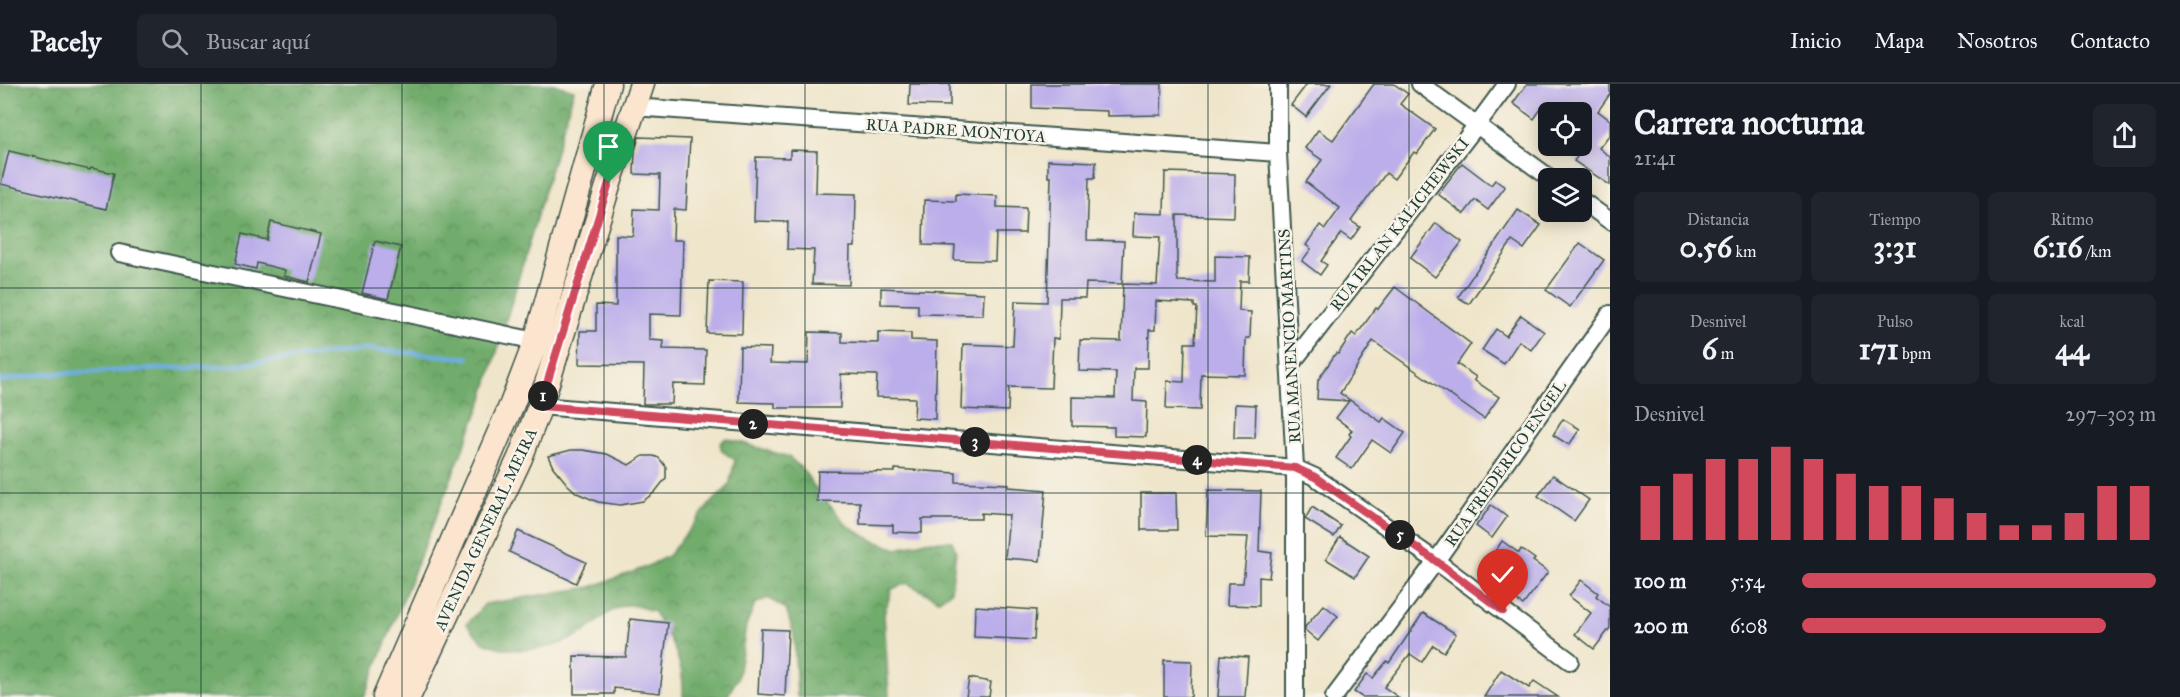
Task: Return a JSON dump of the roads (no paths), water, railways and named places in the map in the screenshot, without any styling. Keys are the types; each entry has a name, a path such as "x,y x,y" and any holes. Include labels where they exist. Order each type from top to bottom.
{"main road":[{"name":"AVENIDA GENERAL MEIRA","path":"408,697 520,458 540,406 642,84"},
{"name":"AVENIDA GENERAL MEIRA","path":"386,697 512,404 536,341 606,92"},
{"path":"606,92 633,107"}],"street":[{"name":"RUA MANENCIO MARTINS","path":"1278,84 1278,153 1295,468 1295,697"},
{"path":"1420,84 1538,170"},
{"name":"RUA IRLAN KALICHEWSKI","path":"1291,364 1507,84"},
{"name":"RUA PADRE MONTOYA","path":"633,107 1278,153"},
{"path":"1592,208 1610,221"},
{"path":"119,253 536,341"},
{"name":"RUA FREDERICO ENGEL","path":"1334,697 1436,561 1610,314"},
{"path":"540,406 1295,468 1315,477 1436,561 1570,661"}],"waterway":[{"path":"0,381 45,374 230,366 366,349 468,358"}]}
